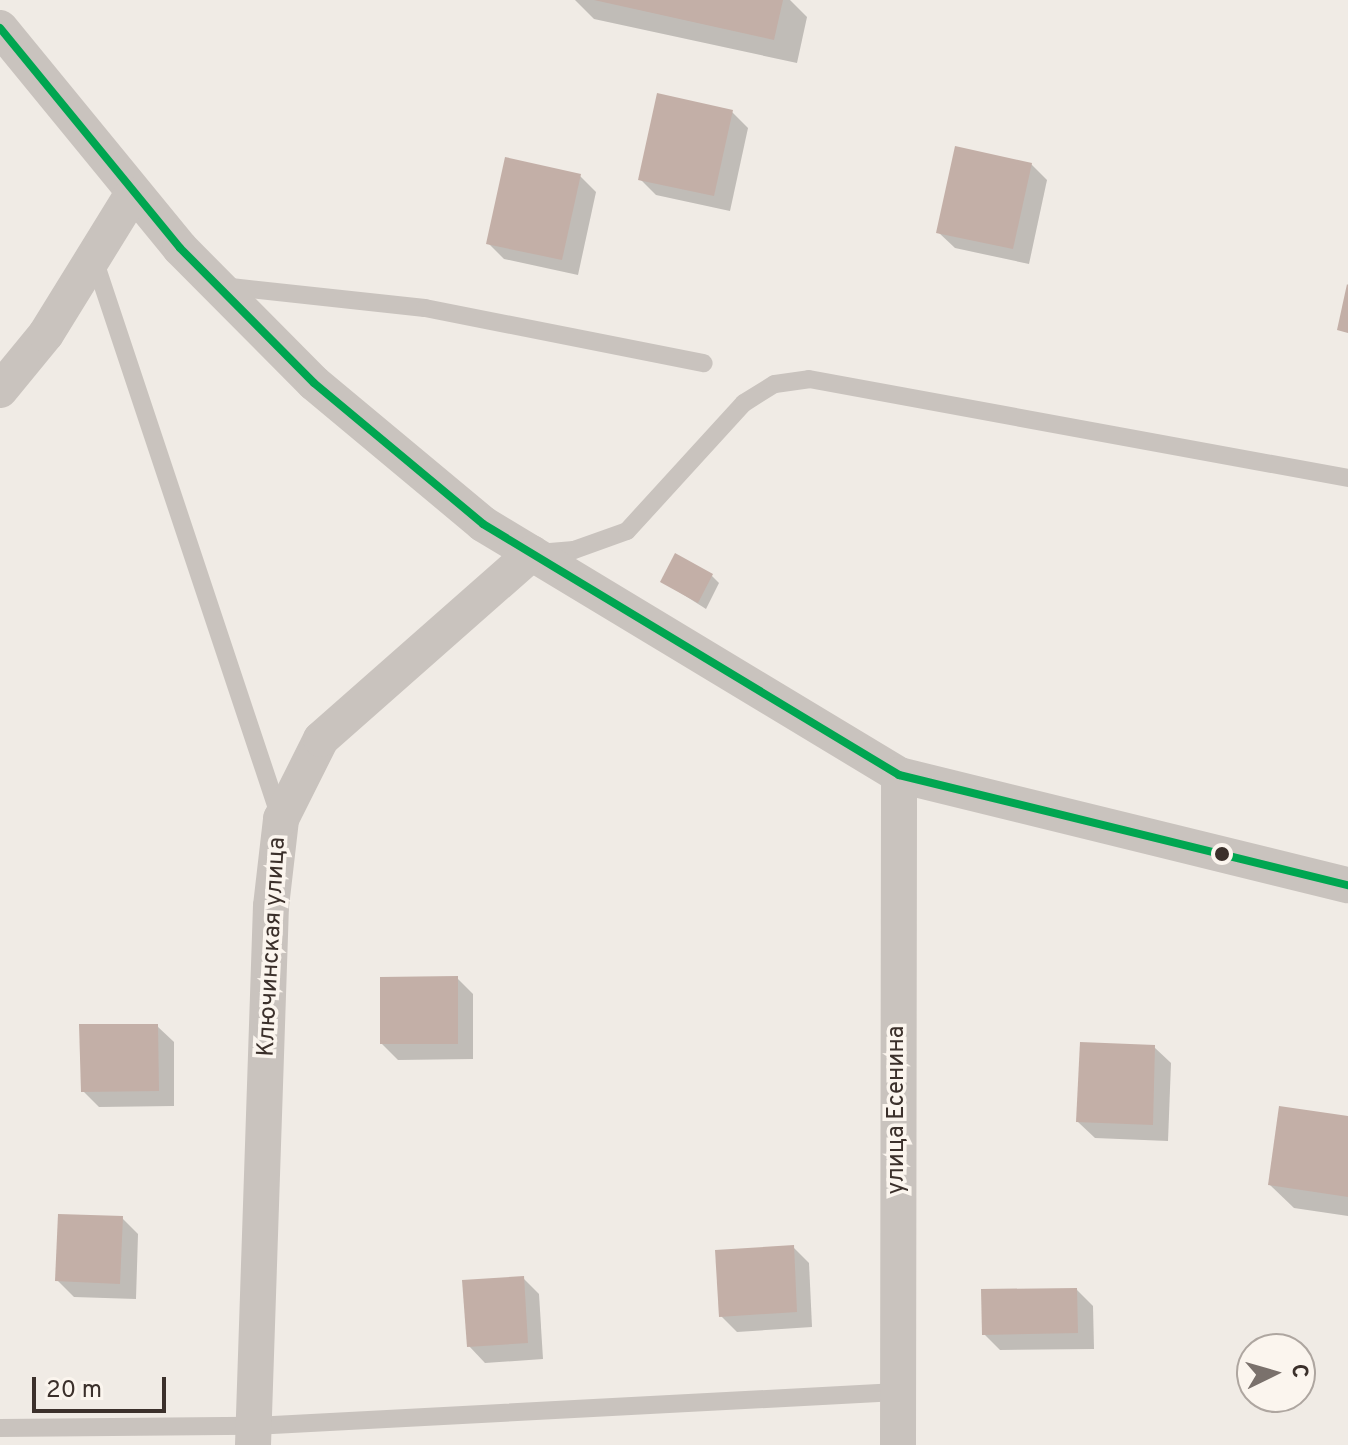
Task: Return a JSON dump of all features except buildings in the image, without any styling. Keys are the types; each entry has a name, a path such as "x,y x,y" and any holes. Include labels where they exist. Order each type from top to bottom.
{"street":[{"path":"0,28 132,195 218,286 314,383 483,524 899,775 1348,885"},
{"path":"0,390 46,334 132,195"},
{"name":"Ключинская улица","path":"253,1436 271,906 281,819 321,739 532,553"},
{"name":"улица Есенина","path":"898,1445 899,775"}],"lane":[{"path":"94,259 281,819"},
{"path":"218,286 425,308 704,363"},
{"path":"532,553 574,550 627,531 744,403 775,384 809,379 1348,478"},
{"path":"0,1428 253,1436 897,1392"}],"transit line":[{"path":"0,28 180,248 314,383 483,524 899,775 1348,885"}]}
